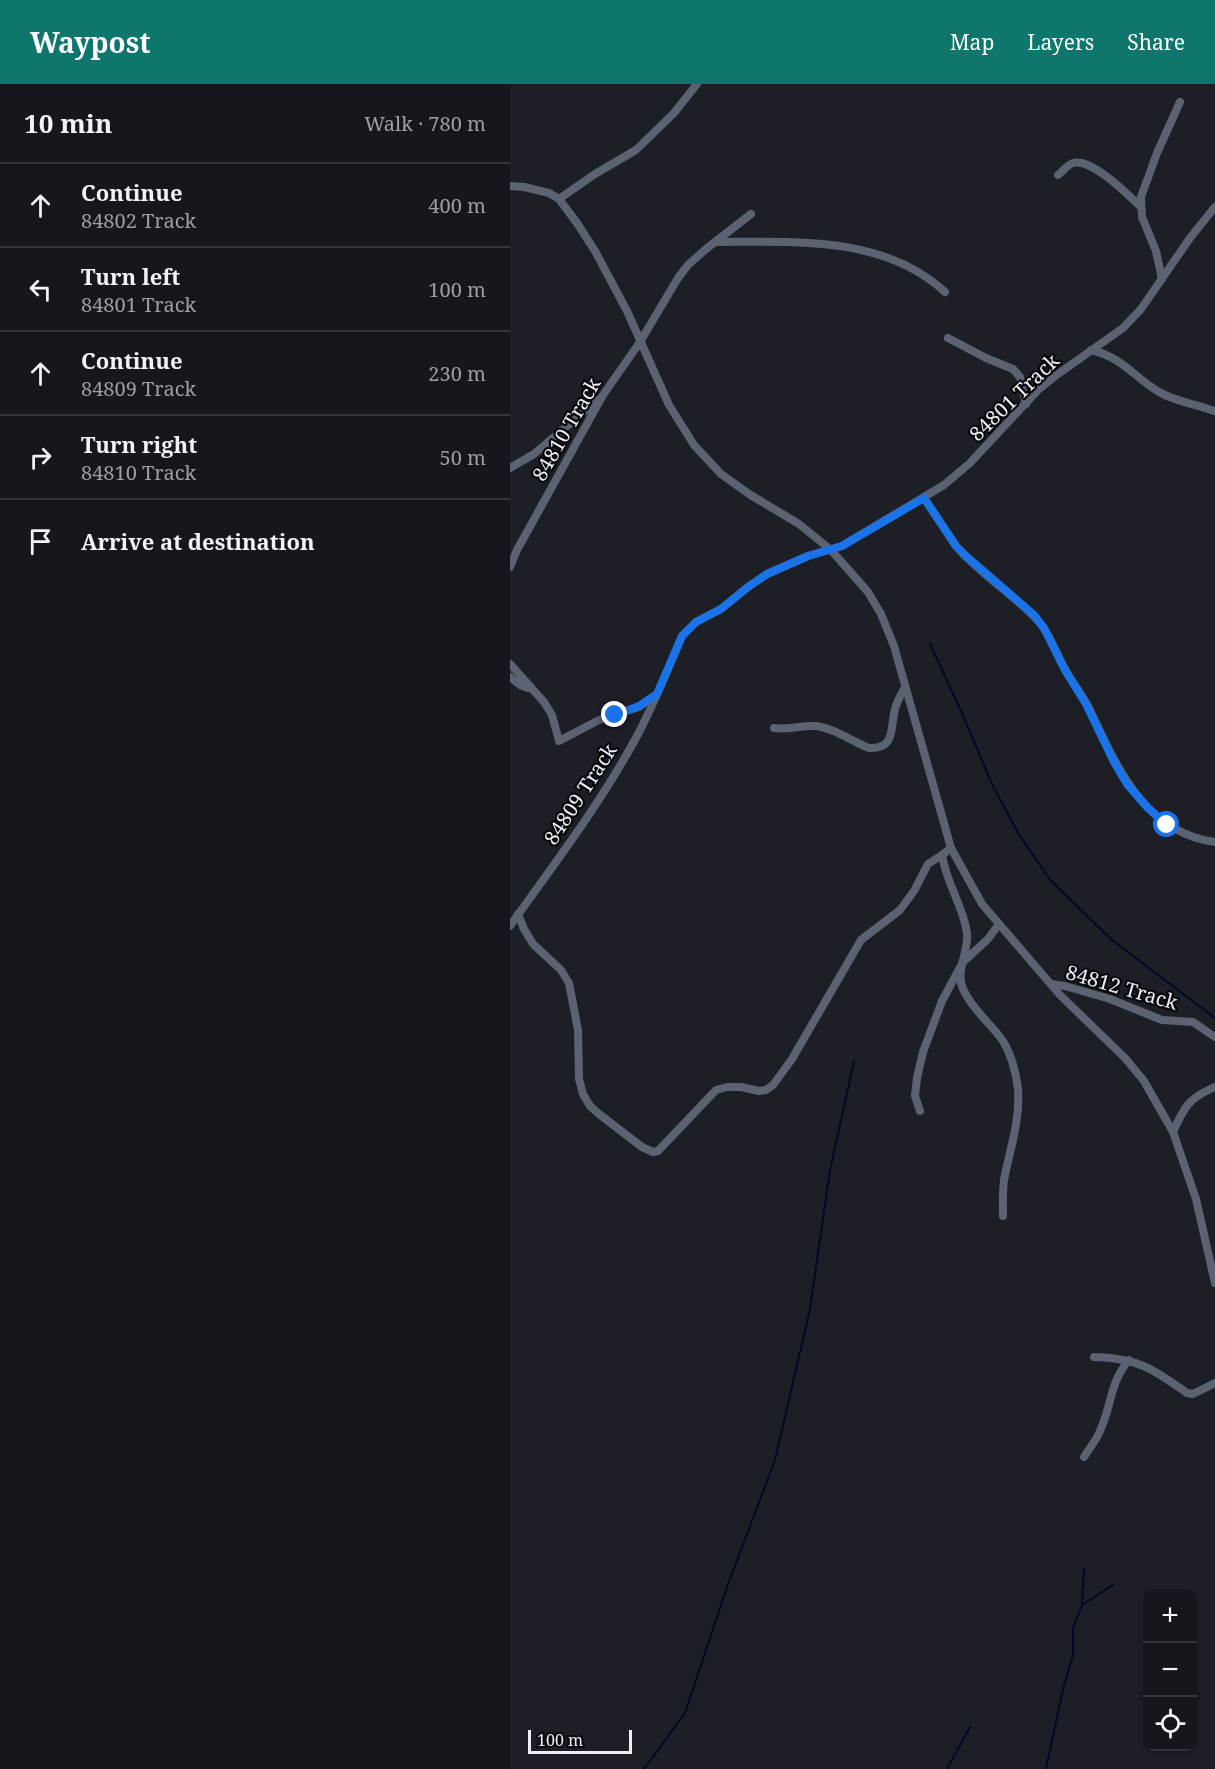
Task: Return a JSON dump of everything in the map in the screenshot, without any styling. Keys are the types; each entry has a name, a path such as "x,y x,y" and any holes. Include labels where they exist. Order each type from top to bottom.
{"street":[{"path":"559,199 636,150 674,113 697,84"},
{"path":"1162,279 1156,250 1146,228 1140,206 1145,182 1180,102"},
{"path":"1058,175 1074,162 1086,164 1100,172 1140,206"},
{"path":"510,186 541,190 559,199 594,251 627,311 669,405 694,445 721,474 798,524 831,550 868,592 881,614 894,646 951,848 982,904 1051,984 1125,1058 1144,1081 1173,1132 1196,1198 1215,1282"},
{"name":"84801 Track","path":"831,550 842,546 944,485 970,463 1058,374 1123,328 1141,309 1190,238 1215,207"},
{"name":"84810 Track","path":"510,567 514,552 603,395 640,342 688,265 751,214"},
{"path":"715,242 802,244 864,249 917,271 933,280 945,292"},
{"path":"948,338 979,355 1013,369 1020,376 1026,404"},
{"path":"1091,350 1116,358 1162,394 1214,411"},
{"path":"510,468 534,454 603,395"},
{"path":"924,498 956,546 1034,615 1044,628 1127,784 1167,825 1191,837 1215,842"},
{"name":"84809 Track","path":"510,926 604,791 637,735 682,636 688,628 721,609 767,574 808,556 831,550"},
{"path":"510,664 544,702 552,715 559,741 599,720 639,706 657,694"},
{"path":"510,677 520,685 532,690"},
{"path":"774,728 819,726 869,748 877,748 886,744 891,736 898,700 905,687"},
{"path":"518,914 533,944 561,970 569,983 578,1030 579,1078 586,1100 590,1106 642,1147 653,1152 658,1151 716,1090 728,1086 759,1091 766,1090 772,1084 792,1059 861,940 900,910 914,891 928,864 951,848"},
{"path":"942,855 950,888 959,904 967,933 967,949 960,974 963,990 972,1005 1004,1044 1018,1089 1015,1136 1004,1176 1003,1216"},
{"path":"920,1111 915,1102 915,1088 923,1052 942,1001 963,962 988,939 999,924"},
{"name":"84812 Track","path":"1051,984 1110,999 1162,1020 1192,1022 1215,1037"},
{"path":"1173,1132 1186,1105 1215,1087"},
{"path":"1094,1357 1129,1360 1149,1366 1187,1393 1193,1394 1215,1383"},
{"path":"1083,1457 1099,1434 1107,1414 1115,1381 1129,1360"}],"waterway":[{"path":"930,644 992,784 1018,833 1051,881 1112,940 1215,1018"},
{"path":"644,1769 685,1713 728,1584 775,1460 810,1309 830,1170 854,1061"},
{"path":"1082,1605 1084,1569"},
{"path":"1046,1769 1063,1689 1073,1655 1073,1628 1082,1605 1113,1585"},
{"path":"947,1769 970,1727"}],"route":[{"path":"615,715 639,706 657,694 682,636 696,622 721,609 767,574 808,556 842,546 924,498 956,546 988,577 1034,615 1044,628 1127,784 1167,825"}]}
